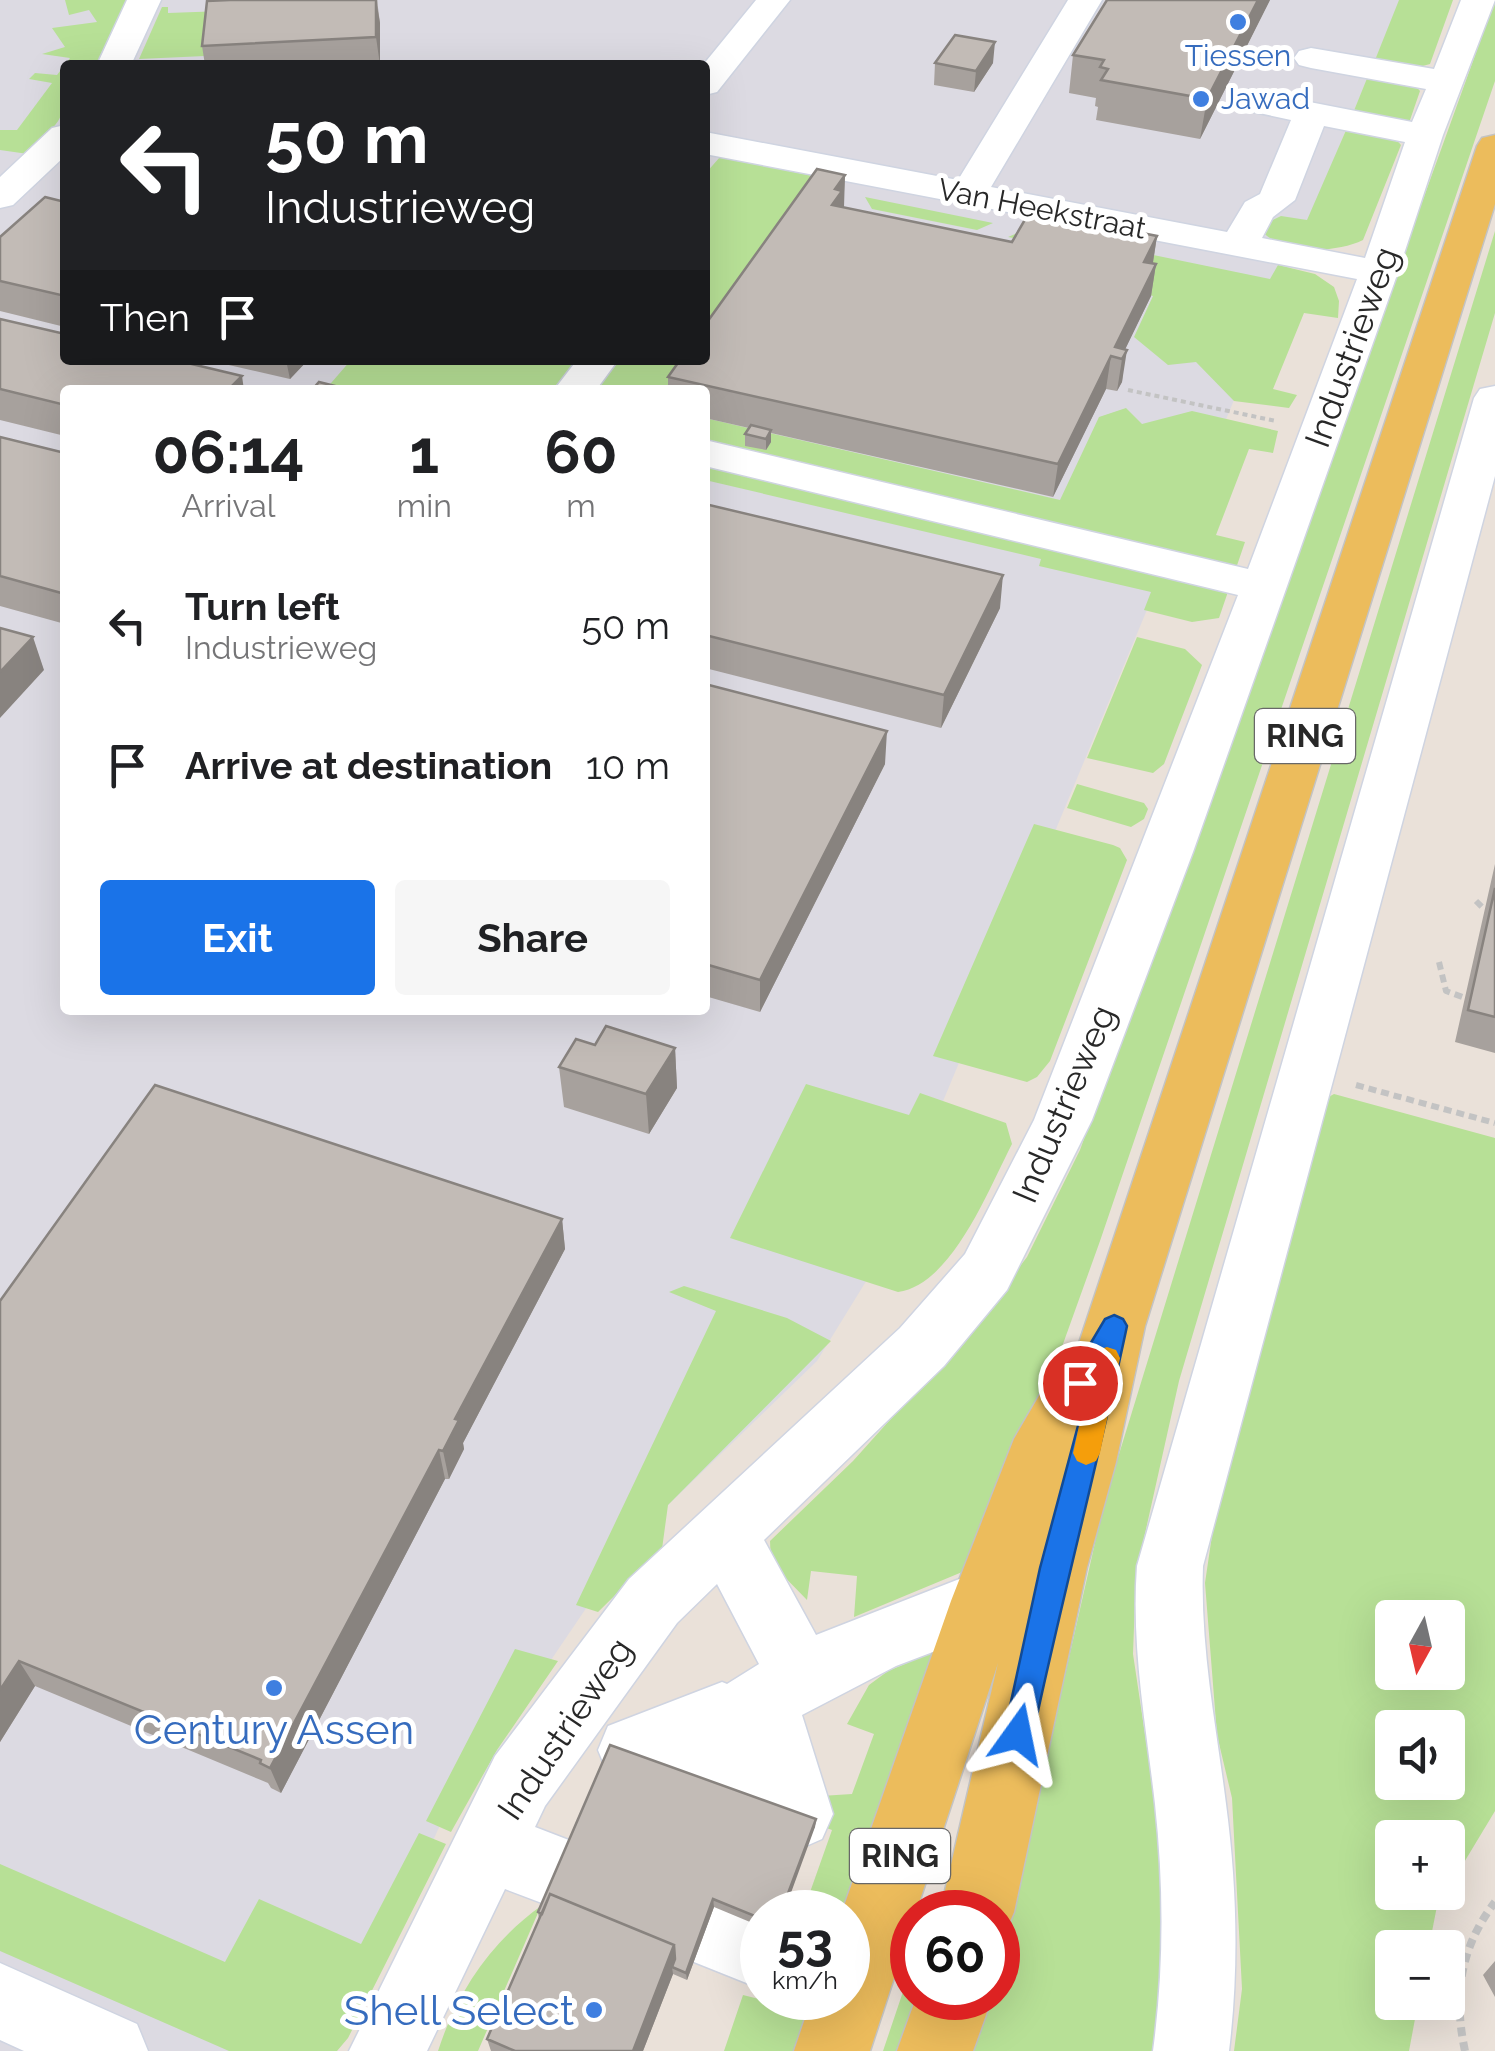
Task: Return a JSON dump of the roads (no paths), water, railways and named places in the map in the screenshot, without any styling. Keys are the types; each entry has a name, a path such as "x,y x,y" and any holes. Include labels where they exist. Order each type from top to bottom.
{"main road":[{"name":"Industrieweg","path":"982,1890 1054,1568 1084,1462 1114,1326 1495,146"},
{"name":"Industrieweg","path":"832,2051 985,1600 1046,1440 1114,1326"},
{"path":"935,2051 946,2020"}],"street":[{"path":"117,60 144,0"},
{"path":"710,78 773,0"},
{"path":"968,194 1085,0"},
{"name":"Industrieweg","path":"387,2051 520,1781 653,1601 922,1346 994,1259 1063,1120 1265,587 1425,134 1478,0"},
{"path":"1238,247 1248,222 1258,210 1276,200 1327,22"},
{"path":"1248,101 1307,86 1448,82"},
{"path":"1307,86 1425,134"},
{"path":"0,197 60,141"},
{"name":"Van Heekstraat","path":"710,143 1379,272"},
{"path":"579,385 594,365"},
{"path":"1191,2051 1202,1956 1197,1869 1166,1617 1170,1566 1476,533 1495,398"},
{"path":"710,454 1265,587"},
{"path":"725,1533 782,1689 771,1803"},
{"path":"657,1759 869,1643 985,1600"},
{"path":"489,1846 579,1880"},
{"path":"0,2001 110,2051"}],"place":[{"name":"Tiessen","path":"1238,22"},
{"name":"Jawad","path":"1201,99"},
{"name":"Century Assen","path":"274,1688"},
{"name":"Shell Select","path":"594,2010"}]}
